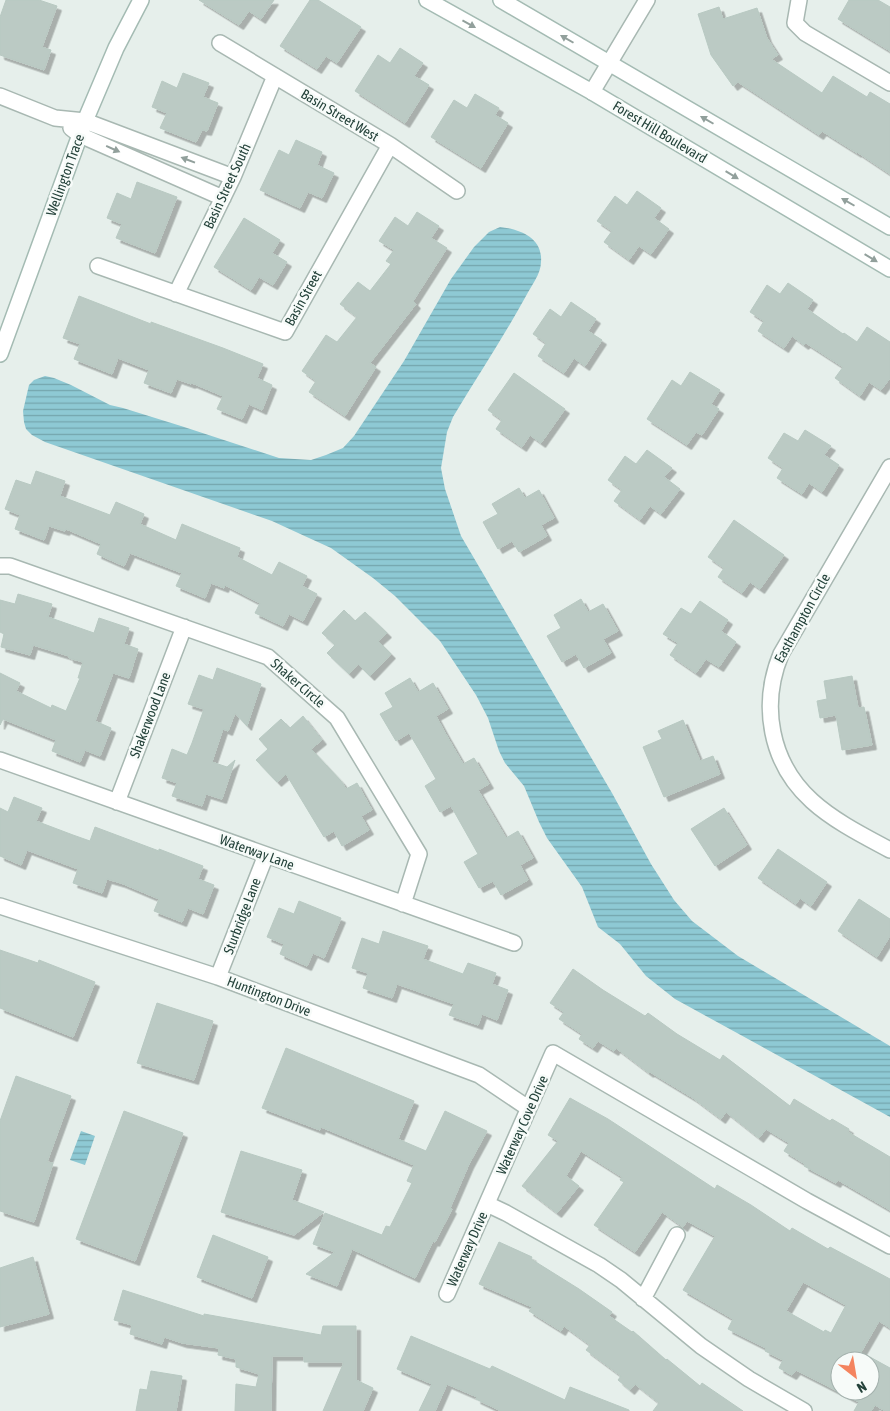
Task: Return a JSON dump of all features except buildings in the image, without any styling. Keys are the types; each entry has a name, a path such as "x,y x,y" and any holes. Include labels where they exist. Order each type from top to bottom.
{"street":[{"name":"Wellington Trace","path":"0,354 82,128 116,48 141,0"},
{"name":"Forest Hill Boulevard","path":"427,0 592,92 890,269"},
{"path":"501,0 890,227"},
{"path":"592,92 647,0"},
{"path":"799,0 795,24 805,33 890,83"},
{"name":"Basin Street West","path":"220,43 390,145 457,191"},
{"name":"Basin Street South","path":"176,294 233,177 275,76"},
{"path":"0,96 82,128 233,177"},
{"path":"82,128 223,198"},
{"name":"Basin Street","path":"98,266 284,332 390,145"},
{"name":"Easthampton Circle","path":"890,467 781,654 772,682 770,711 772,733 779,755 789,774 802,792 825,812 890,850"},
{"name":"Shaker Circle","path":"0,566 10,566 268,657 337,718 419,854 403,904"},
{"name":"Shakerwood Lane","path":"117,802 184,627"},
{"name":"Waterway Lane","path":"0,760 514,943"},
{"name":"Sturbridge Lane","path":"218,977 266,855"},
{"name":"Huntington Drive","path":"0,906 218,977 479,1075 528,1108"},
{"name":"Waterway Cove Drive","path":"487,1204 553,1053 807,1202 890,1246"},
{"path":"487,1204 599,1265 701,1346 749,1380 804,1411"},
{"name":"Waterway Drive","path":"447,1294 487,1204"},
{"path":"643,1299 678,1234"}],"water":[{"path":"500,227 522,232 534,240 541,253 541,266 517,312 453,417 447,432 441,468 445,489 461,536 612,793 651,864 674,900 692,921 738,956 890,1046 890,1117 675,999 646,976 620,944 598,927 582,887 547,838 524,786 505,763 488,718 476,695 440,641 395,596 373,578 331,548 272,521 45,442 32,435 26,429 23,411 29,385 34,380 45,376 71,385 110,405 279,458 311,460 343,448 354,436 404,361 451,279 474,247 489,232"},
{"path":"81,1131 95,1136 85,1165 70,1160"}]}
